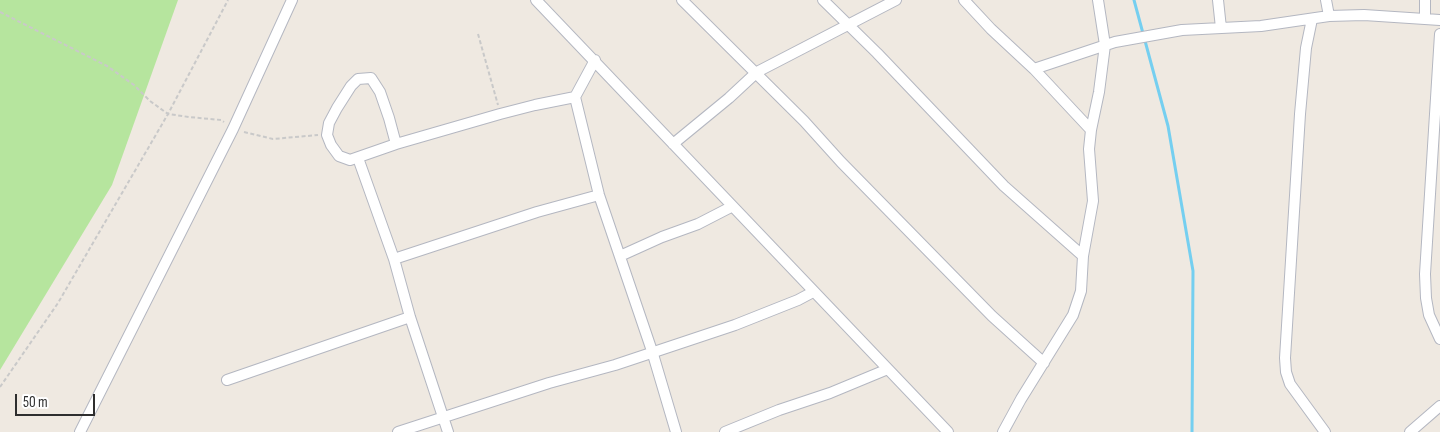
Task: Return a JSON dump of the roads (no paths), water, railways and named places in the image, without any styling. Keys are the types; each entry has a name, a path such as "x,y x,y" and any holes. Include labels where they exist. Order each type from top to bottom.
{"street":[{"path":"80,432 233,129 292,0"},
{"path":"536,0 595,60 731,207 948,432"},
{"path":"682,0 757,72 841,162 992,316 1044,363"},
{"path":"823,0 1004,186 1084,256"},
{"path":"674,144 757,72 896,0"},
{"path":"964,0 991,29 1034,69 1091,130"},
{"path":"1003,432 1021,399 1074,315 1081,291 1084,256 1093,201 1088,149 1099,92 1105,45 1098,0"},
{"path":"1218,0 1222,28"},
{"path":"1326,0 1329,16"},
{"path":"1425,0 1425,19"},
{"path":"1034,69 1115,42 1182,30 1261,26 1329,16 1364,15 1440,20"},
{"path":"1312,19 1306,48 1301,106 1285,358 1286,372 1290,384 1325,432"},
{"path":"1440,34 1425,274 1429,315 1440,339"},
{"path":"595,60 575,97 599,195 652,351 676,432"},
{"path":"396,144 380,92 371,78 358,79 351,86 329,123 327,135 339,156 350,160 396,144 500,114 575,97"},
{"path":"358,158 394,258 410,317 448,432"},
{"path":"394,258 537,212 599,195"},
{"path":"620,256 662,237 698,224 731,207"},
{"path":"398,432 615,365 652,351 735,325 798,300 813,292"},
{"path":"227,380 410,317"},
{"path":"725,432 779,410 830,393 888,368"},
{"path":"1410,432 1440,406"}],"waterway":[{"path":"1134,0 1168,126 1193,271 1192,432"}]}
